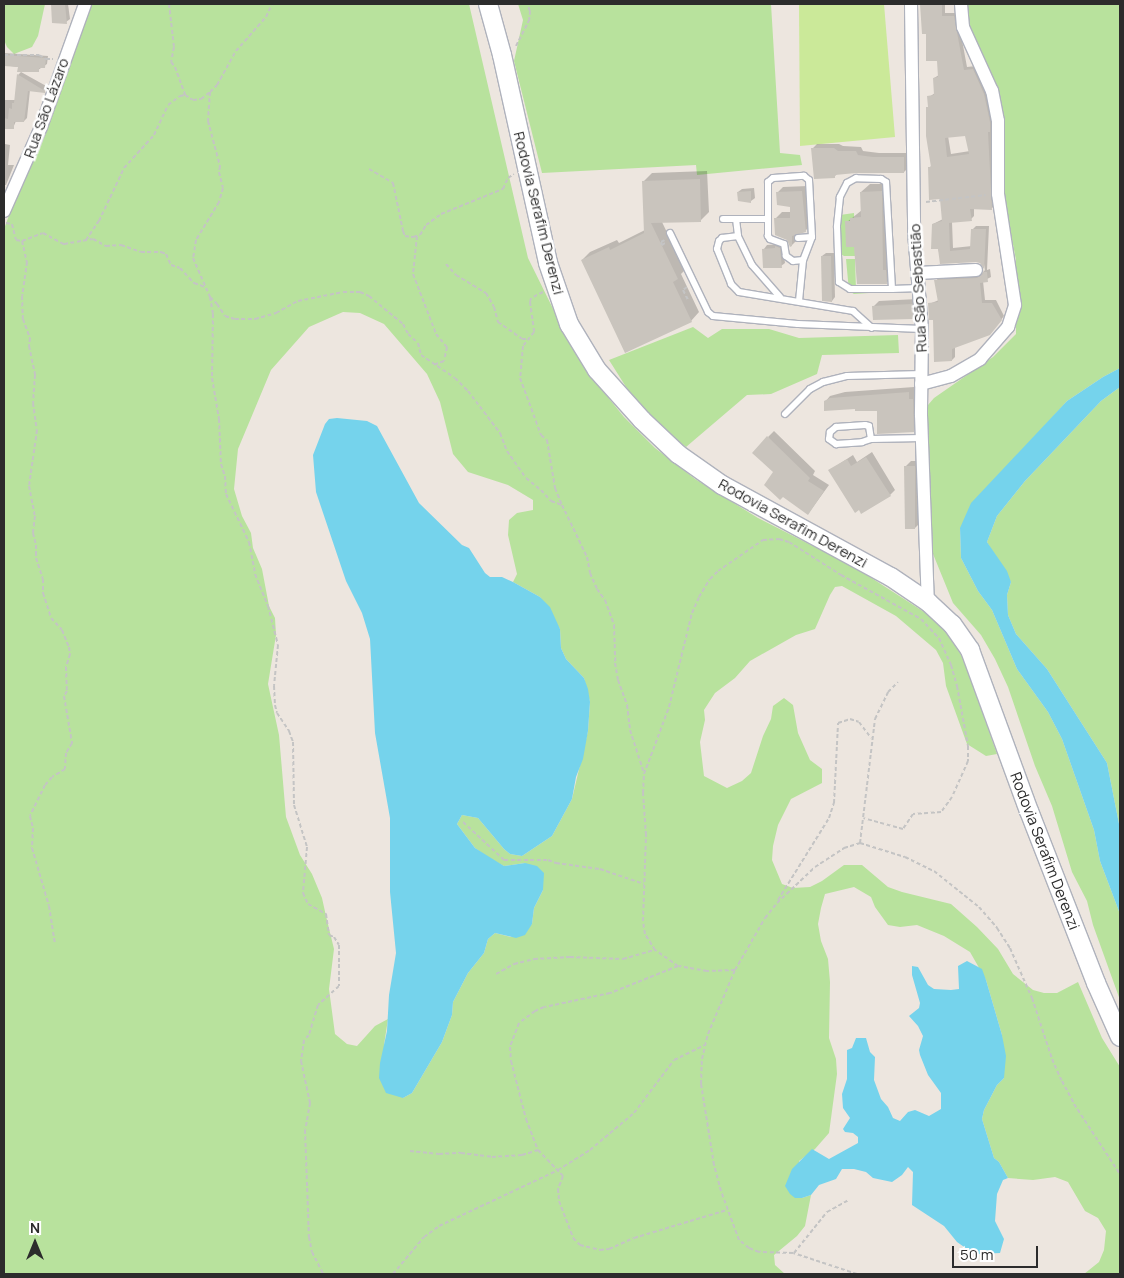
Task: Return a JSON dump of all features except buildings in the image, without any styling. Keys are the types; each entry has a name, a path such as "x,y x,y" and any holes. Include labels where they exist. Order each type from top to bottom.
{"main road":[{"name":"Rodovia Serafim Derenzi","path":"488,4 502,55 526,168 556,289 569,324 597,370 642,420 678,454 722,485 891,577 928,602 952,624 970,650 1029,811 1096,983 1120,1037"}],"street":[{"name":"Rua São Lázaro","path":"4,211 41,127 84,4"},
{"name":"Rua São Sebastião","path":"911,4 914,232 922,328 922,438 928,602"},
{"path":"921,379 951,376 980,360 1008,327 1012,318 1015,294 998,194 998,121 989,83 963,27 962,4"},
{"path":"918,273 976,270"}],"lane":[{"path":"799,301 803,260 812,237 808,177 770,179 767,219 768,236 770,239 784,244 788,260 803,260"},
{"path":"892,289 886,182 881,179 856,178 847,183 840,197 837,227 839,282 850,288 892,289 919,288"},
{"path":"723,219 767,219"},
{"path":"736,219 738,236 752,265 780,297"},
{"path":"670,233 708,312 713,316 798,324 872,328 922,328"},
{"path":"738,236 722,238 717,244 731,284 739,292 762,297 780,297 853,311 872,328"},
{"path":"798,238 812,237"},
{"path":"785,414 810,388 823,382 847,376 921,379"},
{"path":"871,439 868,426 865,425 836,427 830,432 829,438 836,444 862,442 871,439 922,438"}],"path":[{"path":"169,4 174,48 171,62 175,67 185,95 193,100 201,99 216,85 241,44 266,18 272,4"},
{"path":"502,55 513,52 530,21 530,11 527,4"},
{"path":"4,54 39,55 46,59 64,58"},
{"path":"210,92 208,121 220,166 219,172 222,188 219,202 209,217 194,248 193,258 210,297 214,332 212,378 220,419 221,464 225,476 226,494 249,542 255,574 268,606 278,645 274,686 275,705 277,713 289,731 293,742 294,805 307,847 302,893 308,904 326,914 329,935 334,937 339,945 339,986 318,1005 309,1034 304,1040 302,1061 310,1103 305,1130 308,1237 312,1252 323,1274"},
{"path":"86,240 96,226 128,160 154,135 168,105 176,97 185,95"},
{"path":"433,365 444,361 448,347 436,334 413,274 417,236 441,214 503,189 508,178 526,168"},
{"path":"369,169 393,183 405,236 417,236"},
{"path":"926,202 998,194"},
{"path":"4,223 12,224 16,240 22,242 43,233 64,244 97,239 106,246 121,245 141,252 161,252 166,254 171,264 180,268 194,283 205,287"},
{"path":"22,242 27,262 22,296 23,318 30,338 29,346 35,376 33,402 37,430 29,486 35,516 33,534 36,545 36,558 43,579 43,593 51,618 62,630 70,654 66,667 67,691 64,696 72,743 66,754 65,769 52,777 45,785 30,816 33,828 32,848 49,906 56,944"},
{"path":"446,264 456,275 486,293 501,325 522,339 528,339"},
{"path":"687,288 683,290 688,300"},
{"path":"556,289 531,298 534,332 521,353 520,378 542,435 547,440 555,488 587,557 587,566 594,583 608,606 614,625 615,664 618,680 627,705 630,730 644,774"},
{"path":"210,297 218,304 225,316 235,319 255,319 276,313 298,301 343,292 360,292 369,296 403,324 408,334 418,343 421,355 433,365 455,378 473,397 500,433 507,451 526,478 541,490 550,501 562,505"},
{"path":"735,970 707,971 678,966 655,950 645,934 642,921 646,835 643,793 644,774 669,708 692,613 705,586 718,571 763,540 780,539 789,542 841,575 921,619 939,638 955,676 968,746 968,761 952,798 941,812 913,814 903,829 864,818"},
{"path":"860,843 872,738 882,704 888,692 898,682"},
{"path":"857,1274 793,1253 759,1252 749,1248 739,1240 727,1210 714,1165 702,1106 701,1084 706,1044 735,970 765,918 777,903 829,818 834,803 838,723 850,719 859,722 872,738"},
{"path":"462,822 504,860 548,860 564,865 600,869 644,884"},
{"path":"777,903 815,867 844,848 860,843 905,857 934,871 979,907 997,928 1010,948 1032,998 1052,1059 1074,1104 1120,1174"},
{"path":"496,974 514,964 534,959 570,957 623,959 655,950"},
{"path":"678,966 610,993 544,1007 519,1023 510,1047 511,1061 526,1119 538,1150 563,1176 558,1189 562,1211 573,1238 580,1245 590,1248 610,1249 634,1238 727,1210"},
{"path":"392,1274 424,1237 439,1226 558,1170 615,1131 634,1113 674,1060 706,1044"},
{"path":"410,1151 439,1154 460,1153 492,1157 522,1154 538,1150"},
{"path":"793,1253 827,1212 849,1200"}],"green space":[{"path":"4,4 45,4 38,36 32,47 14,54 7,47 4,40"},
{"path":"86,4 469,4 528,258 565,333 598,385 624,417 655,448 695,479 758,518 856,568 935,619 950,634 965,663 997,754 986,756 967,744 946,686 943,663 936,650 896,616 842,586 835,587 815,629 796,635 750,661 735,678 715,693 704,710 705,720 700,742 704,776 727,788 742,781 751,773 763,736 771,719 773,706 784,698 793,705 798,733 810,760 822,769 822,783 791,799 778,825 772,860 782,884 793,888 810,887 844,865 862,865 888,887 951,904 998,949 1013,974 1033,990 1044,993 1057,993 1078,982 1102,1038 1120,1067 1120,1274 1084,1274 1099,1262 1104,1250 1106,1231 1098,1218 1085,1211 1068,1182 1055,1177 1033,1180 1008,1178 999,1162 994,1158 982,1119 984,1110 997,1085 1004,1078 1002,1035 986,980 970,952 944,936 917,925 900,927 888,925 875,907 871,897 854,887 825,894 818,924 821,941 828,959 830,982 829,1038 836,1059 837,1074 829,1133 815,1149 799,1161 802,1198 811,1195 805,1226 797,1236 774,1255 775,1265 785,1274 4,1274 4,229","holes":["343,312 360,313 384,324 427,374 440,402 453,454 468,472 508,485 533,500 533,510 517,513 509,520 508,535 517,574 513,582 540,597 560,629 561,648 566,659 584,678 590,702 588,731 572,799 552,836 522,856 510,854 504,849 478,818 462,815 457,824 475,848 489,858 504,866 525,863 543,890 534,908 532,924 511,937 495,933 488,939 484,953 468,973 453,1002 452,1015 442,1042 412,1093 403,1098 384,1045 388,1019 375,1026 357,1046 347,1044 335,1034 329,989 334,949 322,898 312,874 300,855 286,817 279,735 268,684 276,635 275,618 269,606 262,569 253,548 251,533 242,516 234,489 238,449 271,370 309,327"]},
{"path":"518,4 771,4 780,153 800,155 802,165 697,175 696,165 542,173 514,61 523,20"},
{"path":"799,4 884,4 895,137 800,146"},
{"path":"967,4 1120,4 1120,368 1067,401 1023,450 960,529 961,558 978,591 992,610 1017,669 1048,712 1062,739 1094,830 1100,861 1120,914 1120,1000 1093,925 1087,901 1072,872 1052,806 1035,766 1008,687 981,635 953,603 931,549 928,441 922,412 934,398 993,357 1016,334 1016,260 1002,187 1002,121 968,21"},
{"path":"854,213 855,256 844,256 839,253 840,215"},
{"path":"846,259 855,259 856,290 870,290 869,293 854,294 849,291"},
{"path":"693,327 708,338 722,329 769,329 799,338 898,335 899,353 822,355 817,374 771,394 747,395 686,447 662,429 633,398 609,360"},
{"path":"1120,387 1120,829 1107,763 1047,669 1016,634 1008,615 1007,595 1011,582 987,542 997,516 1025,481 1101,401"}],"water":[{"path":"1120,368 1120,387 1101,401 1025,481 997,516 987,542 1007,571 1011,582 1007,595 1008,615 1016,634 1047,669 1107,763 1120,829 1120,914 1100,861 1094,830 1062,739 1048,712 1017,669 992,610 978,591 961,558 960,528 971,503 1067,401"},
{"path":"329,419 367,421 377,426 419,503 462,545 469,548 485,573 490,577 502,577 513,582 540,597 550,607 560,629 561,648 566,659 584,678 590,702 588,731 583,759 576,777 572,799 552,836 522,856 510,854 504,849 478,818 462,815 457,824 475,848 504,866 525,863 537,866 544,873 543,890 534,908 532,924 525,935 516,938 495,933 488,939 484,953 468,973 453,1002 452,1015 442,1042 412,1093 403,1098 386,1093 379,1078 380,1063 387,1031 389,995 396,953 390,892 390,818 375,733 370,639 362,613 346,581 316,492 313,455 325,424"},
{"path":"967,961 982,969 1002,1035 1006,1056 1004,1078 997,1085 984,1110 982,1119 994,1158 999,1162 1008,1178 1003,1180 997,1194 995,1221 1004,1239 1000,1253 978,1254 967,1249 957,1242 944,1226 912,1205 913,1172 908,1167 902,1175 892,1182 873,1178 866,1172 842,1169 836,1179 819,1185 811,1195 802,1198 795,1198 785,1186 792,1169 812,1149 829,1159 858,1143 858,1137 853,1133 845,1132 843,1129 850,1118 843,1108 842,1094 847,1079 847,1050 852,1048 856,1038 866,1038 870,1052 875,1057 874,1080 881,1099 888,1107 893,1118 900,1121 908,1112 915,1110 929,1116 941,1109 941,1093 928,1075 920,1055 919,1050 923,1036 918,1026 909,1016 919,1008 920,1003 912,975 912,966 918,967 928,985 934,989 951,990 959,989 958,966"}]}
